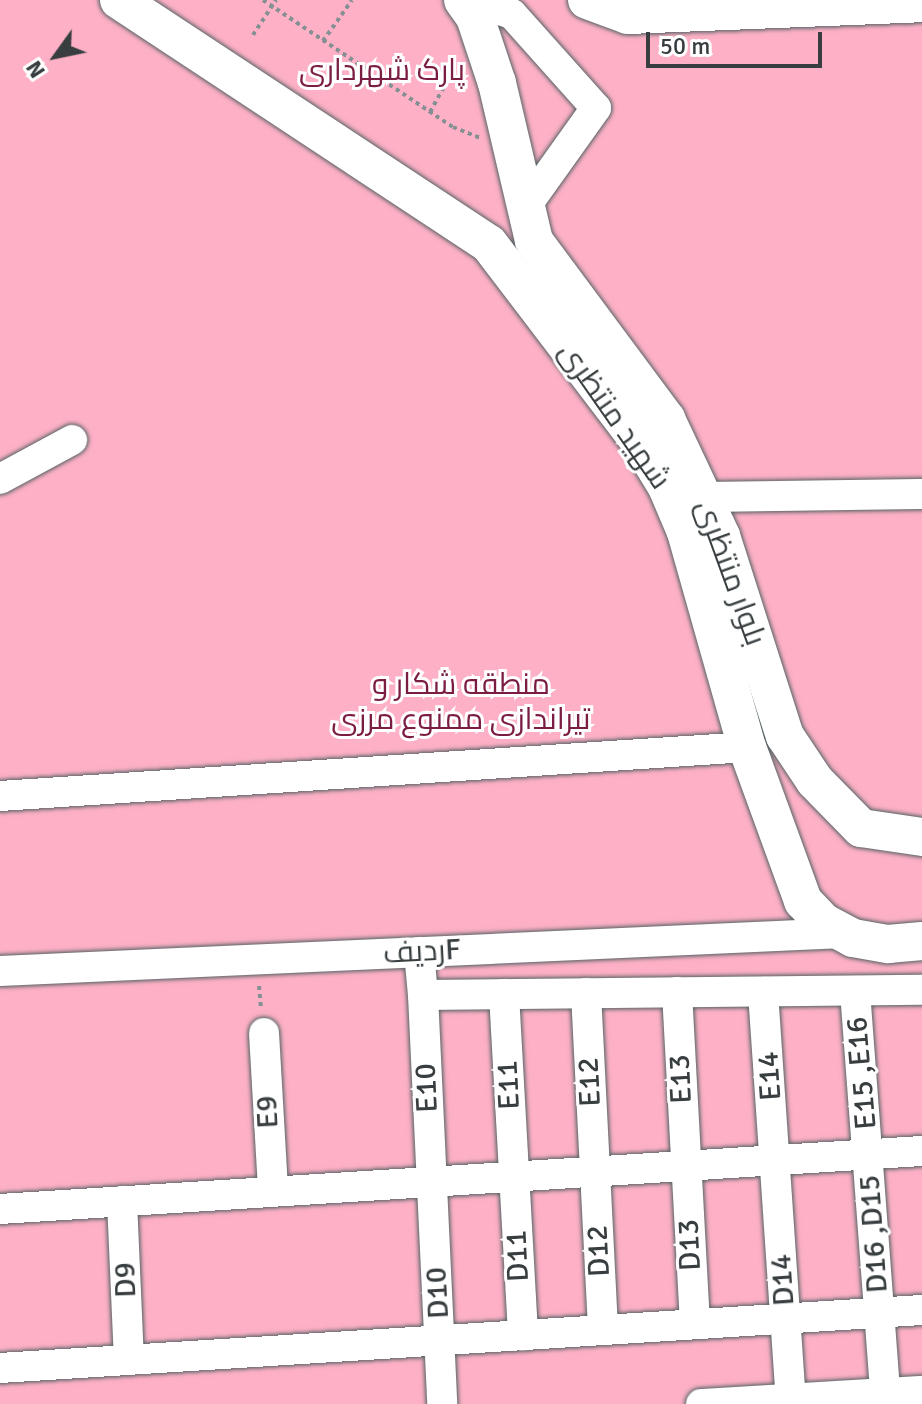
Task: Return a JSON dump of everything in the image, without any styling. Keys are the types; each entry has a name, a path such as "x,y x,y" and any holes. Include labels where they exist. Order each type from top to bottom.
{"main road":[{"name":"شهید منتظری","path":"119,0 489,244 662,478 686,532 747,747 803,901 843,933 888,944 922,941"},
{"name":"بلوار منتظری","path":"463,0 479,30 534,241 666,419 721,536 785,736 815,781 861,828 922,837"},
{"path":"587,0 628,15 922,3"}],"street":[{"path":"469,0 512,14 596,108 524,209"},
{"path":"0,479 72,440"},
{"path":"703,497 922,494"},
{"path":"0,796 747,747"},
{"name":"ردیفF","path":"0,971 843,933"},
{"name":"E10","path":"419,952 432,1182"},
{"path":"423,995 922,990"},
{"name":"E15 ,E16","path":"855,991 869,1155"},
{"name":"E13","path":"677,992 685,1166"},
{"name":"E14","path":"763,992 776,1161"},
{"name":"E12","path":"586,993 595,1172"},
{"name":"E11","path":"504,994 514,1177"},
{"name":"E9","path":"264,1033 273,1191"},
{"path":"0,1209 922,1151"},
{"name":"D16 ,D15","path":"869,1155 885,1399"},
{"name":"D14","path":"776,1161 791,1401"},
{"name":"D13","path":"685,1166 695,1324"},
{"name":"D12","path":"595,1172 603,1330"},
{"name":"D11","path":"514,1177 523,1335"},
{"name":"D10","path":"432,1182 442,1404"},
{"name":"D9","path":"122,1201 129,1360"},
{"path":"0,1368 922,1310"},
{"path":"701,1404 885,1399 922,1391"}],"path":[{"path":"263,0 453,127 512,150"},
{"path":"253,35 276,0"},
{"path":"323,41 352,0"},
{"path":"430,112 447,81"},
{"path":"256,959 264,1033"}],"green space":[{"name":"منطقه شکار و تیراندازی ممنوع مرزی","path":"0,0 922,0 922,1404 0,1404"}],"park label":[{"name":"پارک شهرداری","path":"382,71"}]}
